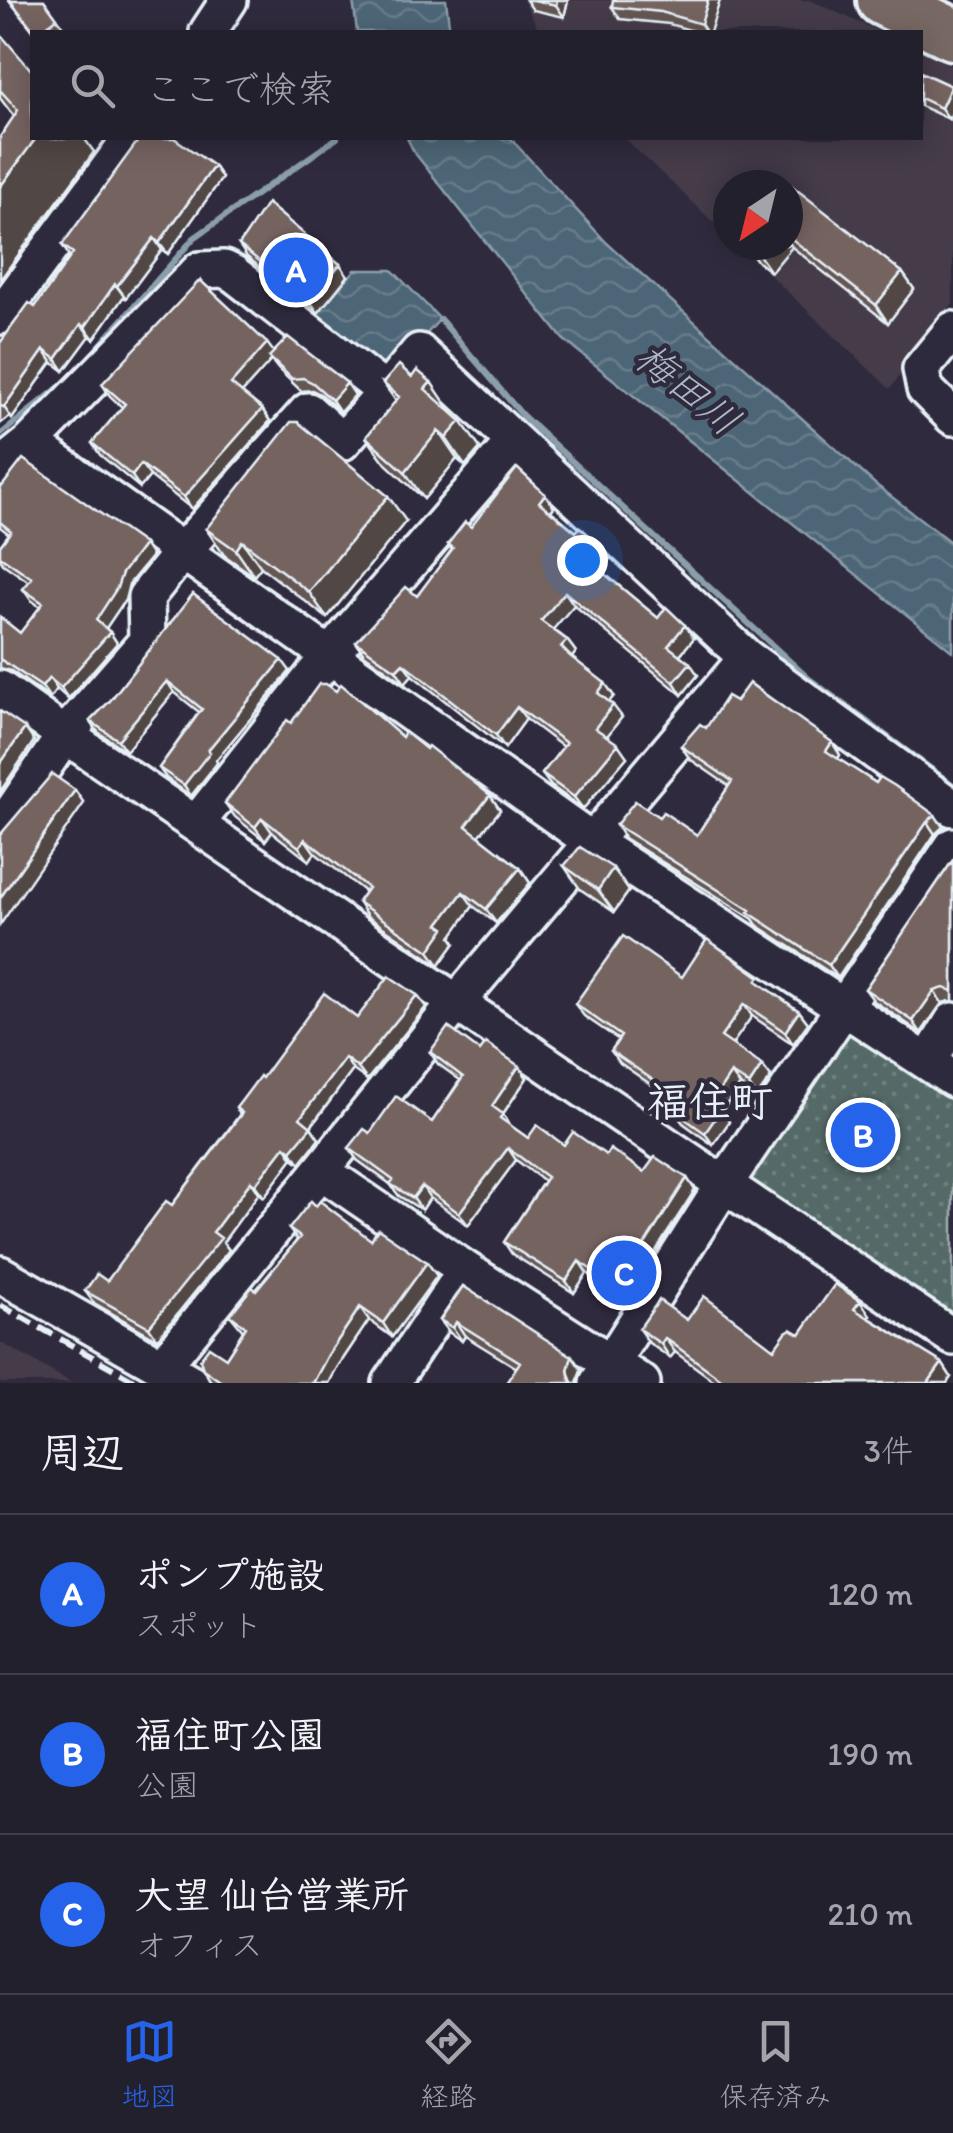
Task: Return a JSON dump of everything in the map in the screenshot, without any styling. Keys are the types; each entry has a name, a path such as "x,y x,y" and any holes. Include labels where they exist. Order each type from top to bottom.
{"highway":[{"path":"883,0 953,34"}],"street":[{"path":"209,30 229,0"},
{"path":"0,316 130,140"},
{"path":"0,467 30,443 200,270 224,269 234,274 386,392"},
{"path":"949,406 925,389 922,370 953,330"},
{"path":"0,830 64,735 147,641 146,597 181,553 308,411 342,442 419,352 747,658 953,808"},
{"path":"30,443 591,841 940,1071 953,1021"},
{"path":"196,824 328,657 513,443"},
{"path":"0,1274 177,1375 321,1170 747,658"},
{"path":"0,688 723,1186 953,1337"},
{"path":"605,1373 723,1186 953,846"},
{"path":"321,1170 605,1373 642,1383"},
{"path":"391,1383 466,1270"}],"shaded area":[{"path":"523,0 810,0 876,30 539,30"},
{"path":"923,52 953,66 953,304 890,389 754,260 803,260 803,170 713,170 713,222 626,140 923,140"},
{"path":"0,1342 72,1383 0,1383"}],"green space":[{"path":"850,1018 953,1087 953,1323 741,1182"}],"water":[{"path":"353,0 446,0 450,30 357,30"},
{"name":"梅田川","path":"408,140 512,140 607,243 875,484 953,544 953,652 563,339"},
{"path":"355,270 392,270 440,319 389,375 316,315"}],"building":[{"path":"10,0 44,0 57,18 41,30 33,30"},
{"path":"613,0 708,0 701,24 661,12 612,7"},
{"path":"1,35 30,69 30,140 35,140 0,187 0,137 18,110 0,90"},
{"path":"923,73 951,86 941,108 923,99"},
{"path":"139,140 177,140 214,166 159,243 154,238 85,327 81,324 56,359 44,350 4,407 0,406 0,343 29,303 35,307 73,253 62,245"},
{"path":"803,195 902,272 876,305 803,248"},
{"path":"267,203 340,264 310,301 239,245"},
{"path":"200,280 267,343 231,384 262,409 184,497 141,464 132,476 92,443 125,404 102,384"},
{"path":"288,337 347,383 332,400 313,383 303,378 292,379 269,357"},
{"path":"399,365 412,377 417,370 431,382 425,389 461,421 446,438 438,431 405,472 366,437 399,397 383,383"},
{"path":"291,422 298,422 388,496 309,592 242,541 236,550 206,529"},
{"path":"23,459 144,544 122,573 96,620 110,632 61,688 49,678 42,687 0,659 0,617 20,633 43,603 23,589 32,578 0,556 0,546 11,531 0,522 0,489"},
{"path":"517,468 545,494 539,502 576,532 580,527 601,546 589,561 658,618 666,607 685,625 668,646 690,663 674,682 565,592 541,621 567,640 561,647 570,656 605,683 598,693 613,705 595,728 618,744 574,797 542,774 566,743 517,707 496,735 403,663 396,670 356,642 406,587 417,596 453,548 448,544 465,522 471,527"},
{"path":"193,594 282,660 184,785 159,768 202,709 167,681 118,740 90,721"},
{"path":"749,683 832,742 826,751 876,783 880,777 935,815 829,965 616,825 635,801 659,817 663,812 697,835 732,781 681,746 700,724 706,728 727,696 736,701"},
{"path":"319,684 336,691 341,684 402,737 405,732 426,749 428,746 490,795 466,826 520,868 486,909 463,892 439,924 445,928 429,951 358,902 368,888 305,839 299,847 262,818 255,827 225,803"},
{"path":"0,711 25,728 0,764"},
{"path":"52,774 75,790 0,898 0,835"},
{"path":"580,847 613,868 598,890 564,866"},
{"path":"953,860 953,991 934,991 913,1021 865,989"},
{"path":"623,936 682,977 707,939 799,1011 785,1032 744,1004 721,1037 762,1065 749,1085 731,1073 711,1103 721,1110 705,1133 674,1111 682,1100 611,1051 621,1036 575,1004"},
{"path":"389,976 417,995 358,1068 345,1058 300,1118 311,1127 291,1151 285,1146 255,1185 251,1181 213,1232 221,1238 149,1327 85,1291 97,1274 107,1281 166,1201 172,1205 242,1113 236,1108 324,993 357,1018"},
{"path":"448,1027 480,1051 486,1043 519,1066 492,1106 503,1114 500,1118 528,1138 537,1125 564,1145 573,1132 606,1155 610,1149 644,1172 655,1157 687,1178 617,1288 579,1261 566,1281 504,1242 547,1177 508,1148 459,1213 422,1186 413,1198 390,1184 393,1180 349,1148 364,1129 370,1133 396,1096 432,1122 463,1077 430,1052"},
{"path":"311,1201 316,1206 320,1201 371,1240 378,1229 427,1262 383,1323 360,1307 313,1383 223,1383 203,1369 200,1359 209,1347 226,1358 246,1327 230,1315 300,1237 289,1229"},
{"path":"835,1284 860,1301 854,1309 942,1363 928,1383 718,1383 721,1379 665,1338 661,1344 639,1329 659,1300 687,1320 704,1296 774,1349 791,1329 800,1334"},
{"path":"463,1286 572,1356 568,1370 573,1383 506,1383 520,1362 456,1322 453,1328 440,1320"}],"waterway":[{"path":"81,367 194,238 334,140"},
{"path":"440,319 523,416 808,678 953,785"},
{"path":"0,435 69,379"}],"railway":[{"path":"0,1305 139,1383"}],"place":[{"name":"ポンプ施設","path":"296,270"},
{"name":"福住町公園","path":"863,1135"},
{"name":"大望 仙台営業所","path":"624,1273"}],"district":[{"name":"福住町","path":"710,1101"}]}
